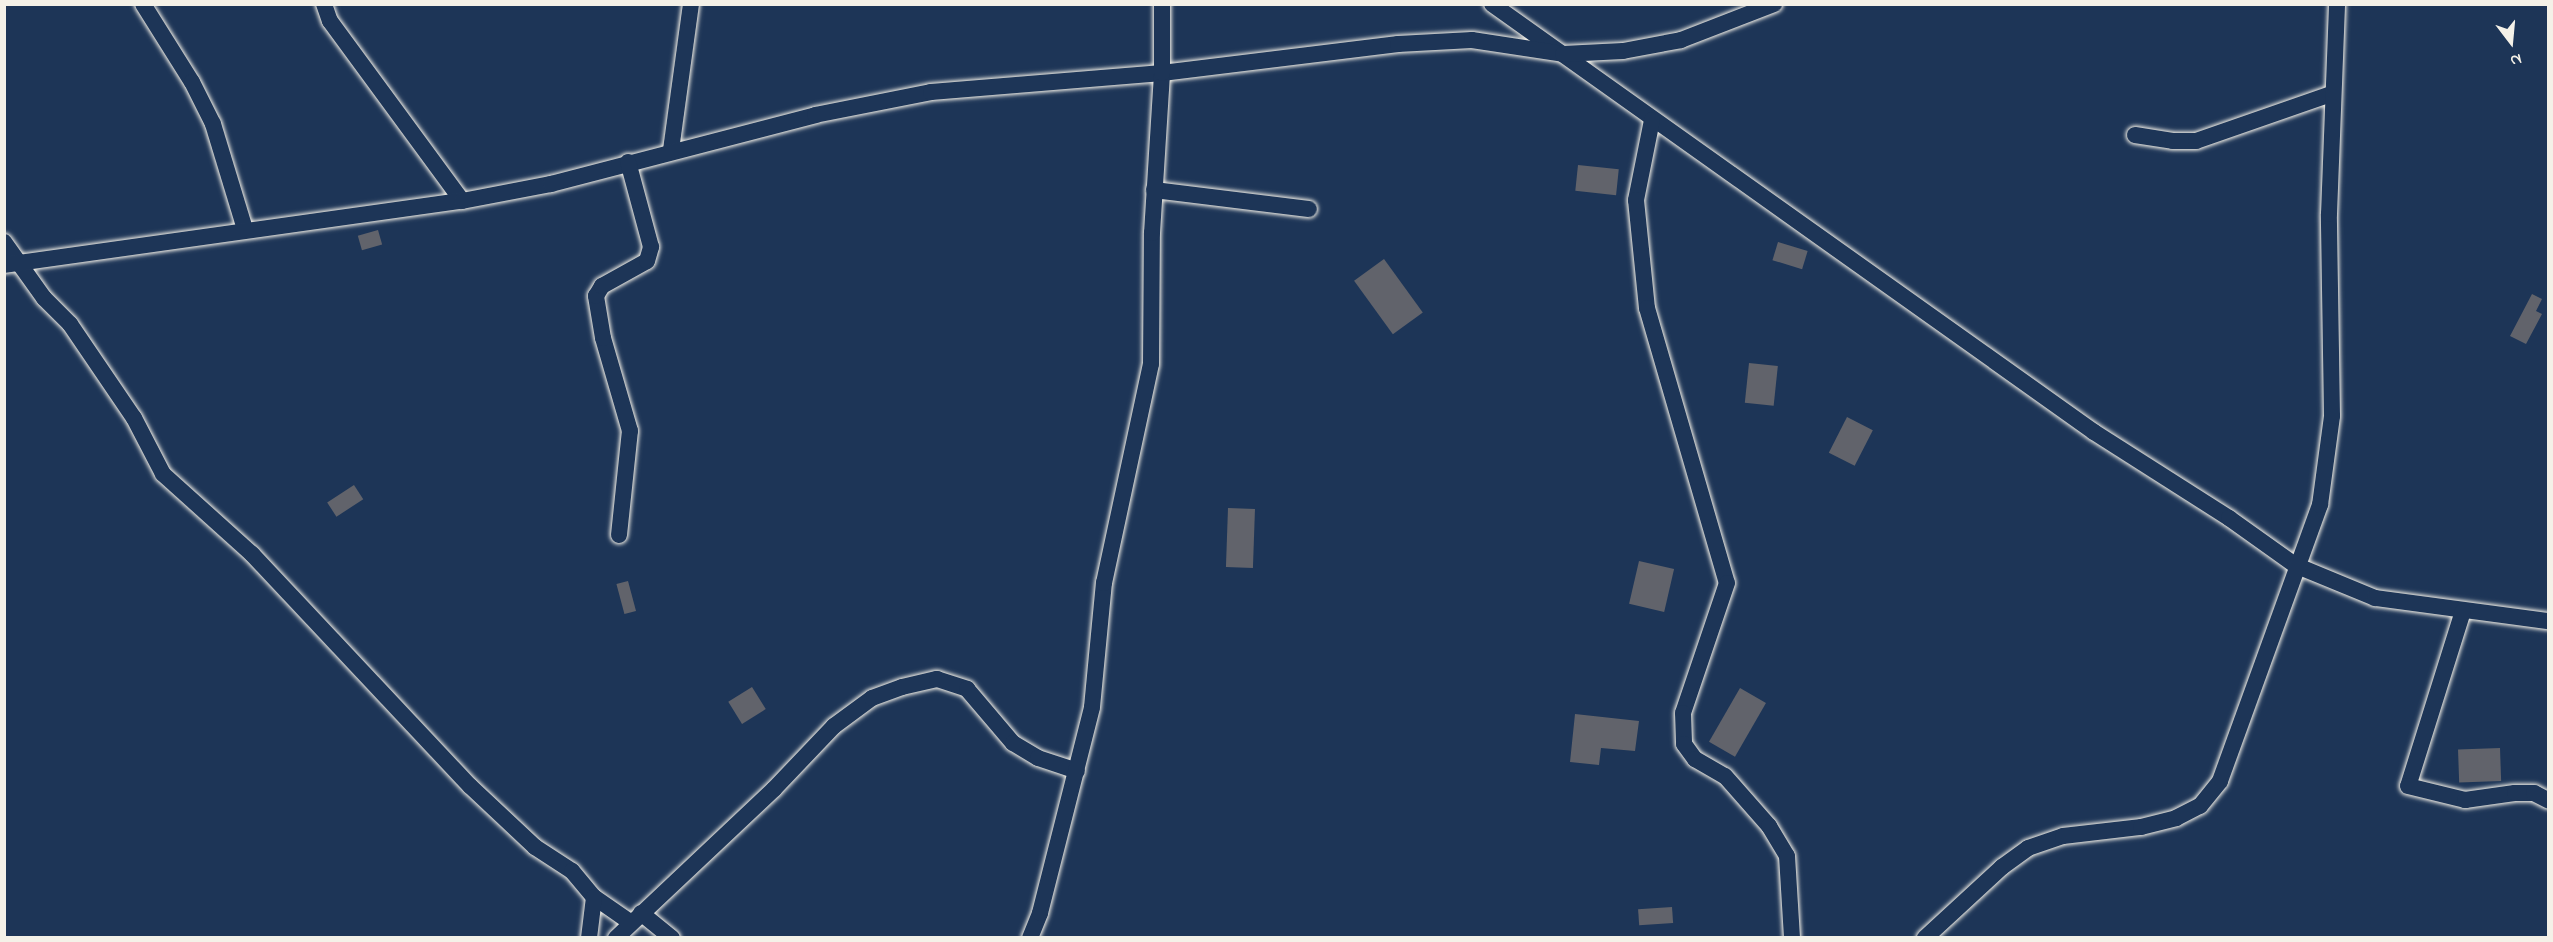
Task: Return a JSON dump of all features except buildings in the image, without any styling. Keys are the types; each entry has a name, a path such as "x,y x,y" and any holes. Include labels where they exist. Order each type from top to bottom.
{"street":[{"path":"143,4 192,82 213,124 245,229"},
{"path":"324,4 330,21 462,201"},
{"path":"671,150 691,4"},
{"path":"1030,938 1040,913 1092,707 1104,583 1151,363 1154,190 1162,73 1162,4"},
{"path":"1492,4 1652,120 2094,432 2229,518 2295,565 2355,592 2463,611 2548,621"},
{"path":"4,265 245,229 462,201 551,184 671,150 930,92 1162,73 1398,44 1472,40 1563,54 1623,51 1681,40 1774,4"},
{"path":"1925,938 2002,867 2028,848 2063,836 2141,827 2176,818 2200,806 2220,781 2295,565 2320,505 2332,416 2331,94 2337,4"},
{"path":"2135,135 2173,141 2196,141 2331,94"},
{"path":"1652,120 1636,200 1647,308 1727,583 1683,713 1684,744 1695,759 1725,776 1769,826 1787,856 1792,938"},
{"path":"620,535 630,431 603,338 596,296 602,286 647,261 651,247 628,162"},
{"path":"1154,190 1309,209"},
{"path":"4,242 22,262 44,298 70,324 134,418 163,474 252,554 444,761 535,847 572,871 594,897 636,917 672,938"},
{"path":"2463,611 2408,786 2465,800 2515,793 2534,793 2548,800"},
{"path":"615,938 774,789 834,726 872,698 902,687 937,679 967,689 1013,743 1038,758 1077,771"},
{"path":"590,938 594,897"}]}
